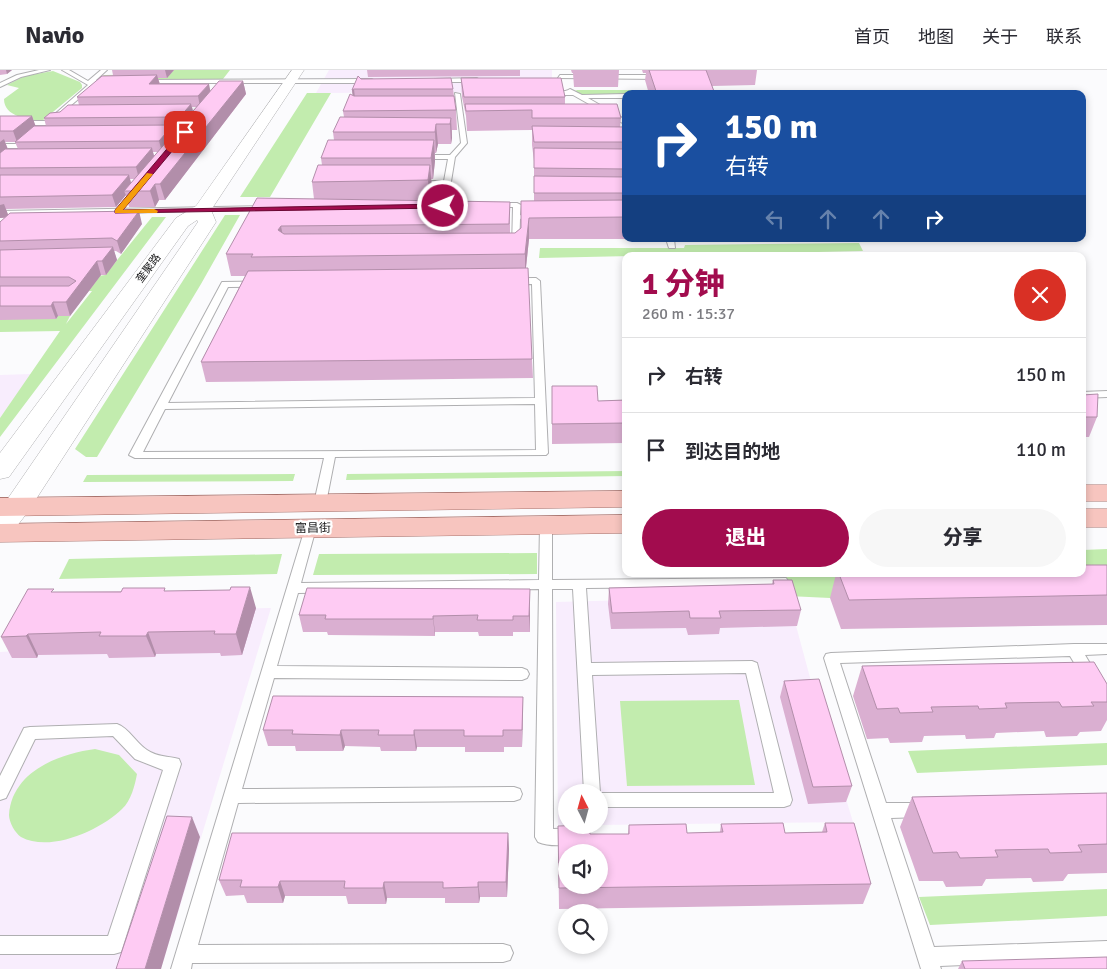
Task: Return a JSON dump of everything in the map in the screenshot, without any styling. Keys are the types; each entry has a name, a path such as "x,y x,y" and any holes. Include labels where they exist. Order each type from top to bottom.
{"main road":[{"path":"1086,493 1107,493"},
{"name":"富昌街","path":"8,507 622,499"},
{"path":"1086,518 1107,518"},
{"name":"富昌街","path":"0,533 622,524"}],"street":[{"name":"奎聚路","path":"0,471 182,222 202,210 294,75"},
{"path":"0,529 8,507 208,222 202,210"}],"lane":[{"path":"1,83 19,76 47,70"},
{"path":"64,70 89,85 118,85"},
{"path":"36,133 104,70"},
{"path":"139,82 294,75 376,81"},
{"path":"560,79 667,77"},
{"path":"136,88 222,88 230,79"},
{"path":"560,79 579,95 620,119"},
{"path":"425,80 483,80"},
{"path":"448,94 467,94"},
{"path":"443,206 452,157 464,144 457,94"},
{"path":"536,94 622,96"},
{"path":"60,112 70,112"},
{"path":"450,112 471,120"},
{"path":"0,123 48,123"},
{"path":"454,134 464,134"},
{"path":"14,151 28,139"},
{"path":"0,146 20,146"},
{"path":"413,157 452,157"},
{"path":"410,183 448,183"},
{"path":"118,212 124,204"},
{"path":"480,206 517,205 516,250 506,250"},
{"path":"424,206 452,206"},
{"path":"0,213 277,208"},
{"path":"12,222 20,213"},
{"path":"506,219 534,217"},
{"path":"0,222 32,222"},
{"path":"536,281 542,452 135,455 161,406 225,284 536,281"},
{"path":"1086,395 1103,394 1107,404"},
{"path":"161,406 540,401"},
{"path":"320,503 330,454"},
{"path":"546,525 544,837 594,836"},
{"path":"310,528 183,961 503,953"},
{"path":"293,588 780,581"},
{"path":"579,584 591,784"},
{"path":"1107,648 831,658 929,963 1107,950"},
{"path":"1074,649 1107,705"},
{"path":"584,669 752,666 784,800 608,800"},
{"path":"268,672 522,674"},
{"path":"0,793 30,733 117,730 144,758 160,764 173,764 114,945 0,945"},
{"path":"232,796 514,794"},
{"path":"880,811 939,809"}],"shaded area":[{"path":"329,70 552,70 552,92 316,93"},
{"path":"31,374 0,418 0,375"},
{"path":"788,596 815,696 853,822 608,825 608,784 558,784 558,825 556,602"},
{"path":"271,608 161,969 0,969 0,652 16,651 38,610"}],"green space":[{"path":"174,70 230,70 223,79 98,79 104,75 170,74"},
{"path":"53,71 80,82 82,88 42,121 18,116 8,110 4,99 19,88 7,85 25,76"},
{"path":"622,90 622,95 582,95 575,91"},
{"path":"307,93 331,93 270,197 240,197"},
{"path":"225,215 240,215 201,284 97,457 86,457 75,449"},
{"path":"152,217 166,217 0,437 0,418 60,331 0,332 0,319 56,319 58,316 70,316 66,324 92,291 0,291 105,275"},
{"path":"859,243 863,251 622,252 622,256 539,258 540,248 684,248 685,245"},
{"path":"622,471 622,476 346,480 347,474"},
{"path":"295,474 293,481 83,482 87,475"},
{"path":"1107,549 1107,594 830,598 788,596 783,577 1086,577 1086,550"},
{"path":"537,553 537,574 313,575 319,554"},
{"path":"282,554 277,574 59,579 69,559"},
{"path":"739,700 755,785 627,786 620,701"},
{"path":"1107,743 1107,765 917,773 908,751"},
{"path":"95,749 119,755 137,774 132,793 125,806 113,817 74,837 46,842 33,841 21,837 11,824 9,815 12,800 28,776 53,760 81,751"},
{"path":"1107,889 1107,916 930,925 919,897"}],"building":[{"path":"649,70 706,70 714,90 656,90"},
{"path":"157,75 149,84 209,84 198,96 77,97 102,76"},
{"path":"358,76 361,79 451,78 453,89 352,90"},
{"path":"461,78 561,78 565,97 464,97"},
{"path":"219,81 243,81 160,184 155,184 150,191 124,191"},
{"path":"350,94 354,96 454,96 456,110 343,111"},
{"path":"191,104 180,117 44,118 50,113 60,112 68,105"},
{"path":"465,104 617,104 621,118 532,118 532,110 466,111"},
{"path":"0,116 32,116 13,131 0,131"},
{"path":"340,117 451,118 450,124 436,124 435,132 333,132"},
{"path":"173,125 159,141 15,142 34,126"},
{"path":"532,126 622,127 622,142 534,142"},
{"path":"328,140 434,140 431,158 321,158"},
{"path":"152,148 136,167 0,168 0,153 5,149"},
{"path":"534,148 622,149 622,169 534,168"},
{"path":"318,165 430,165 428,180 312,182"},
{"path":"0,175 129,175 112,195 0,197"},
{"path":"534,176 622,177 622,193 534,193"},
{"path":"257,198 510,202 509,224 281,226 278,230 284,234 515,233 521,228 521,201 622,200 622,217 529,218 525,254 251,257 253,254 226,254"},
{"path":"139,211 117,241 112,238 0,241 0,222 10,213"},
{"path":"113,247 102,261 97,261 66,302 53,302 51,306 0,306 0,286 69,286 76,281 69,277 0,277 0,250"},
{"path":"528,268 532,359 201,362 248,271"},
{"path":"552,386 597,386 598,401 622,400 622,423 552,424"},
{"path":"1098,394 1097,417 1086,417 1086,395"},
{"path":"1086,565 1107,565 1107,595 849,600 840,577 1086,577"},
{"path":"773,580 792,580 801,610 719,611 721,618 690,618 689,611 612,613 609,588 774,584"},
{"path":"231,587 250,587 236,634 214,634 215,631 148,632 146,636 99,636 101,632 28,634 26,636 1,637 28,589 54,589 51,592 121,592 123,588 165,588 164,591 230,590"},
{"path":"307,588 530,589 529,616 513,616 513,620 477,620 478,615 433,616 433,619 325,619 326,615 299,615"},
{"path":"1094,662 1107,684 1107,702 1091,702 1094,706 1062,707 1059,702 1005,703 1007,708 979,709 978,706 931,707 933,712 900,713 898,708 877,709 862,666"},
{"path":"819,679 852,786 813,787 784,681"},
{"path":"273,696 523,697 522,730 503,730 503,736 464,736 464,730 414,730 414,735 378,735 379,730 341,730 340,735 292,734 293,730 263,730"},
{"path":"1107,793 1107,844 1078,845 1082,852 1050,853 1048,849 995,850 998,857 960,858 957,852 933,853 912,797"},
{"path":"167,816 192,817 145,969 116,969"},
{"path":"783,823 785,833 827,832 825,823 854,823 871,884 608,887 608,844 558,844 558,834 629,834 629,825 686,824 687,833 723,832 721,824"},
{"path":"232,833 508,833 506,882 478,882 478,887 443,888 443,882 384,882 383,888 344,888 345,881 280,881 278,887 240,887 242,880 219,880"},
{"path":"1107,957 1107,969 965,969 962,961"}],"slow traffic":[{"path":"150,174 118,212 154,211"}],"route":[{"path":"185,132 118,212 286,207 443,206"}]}
